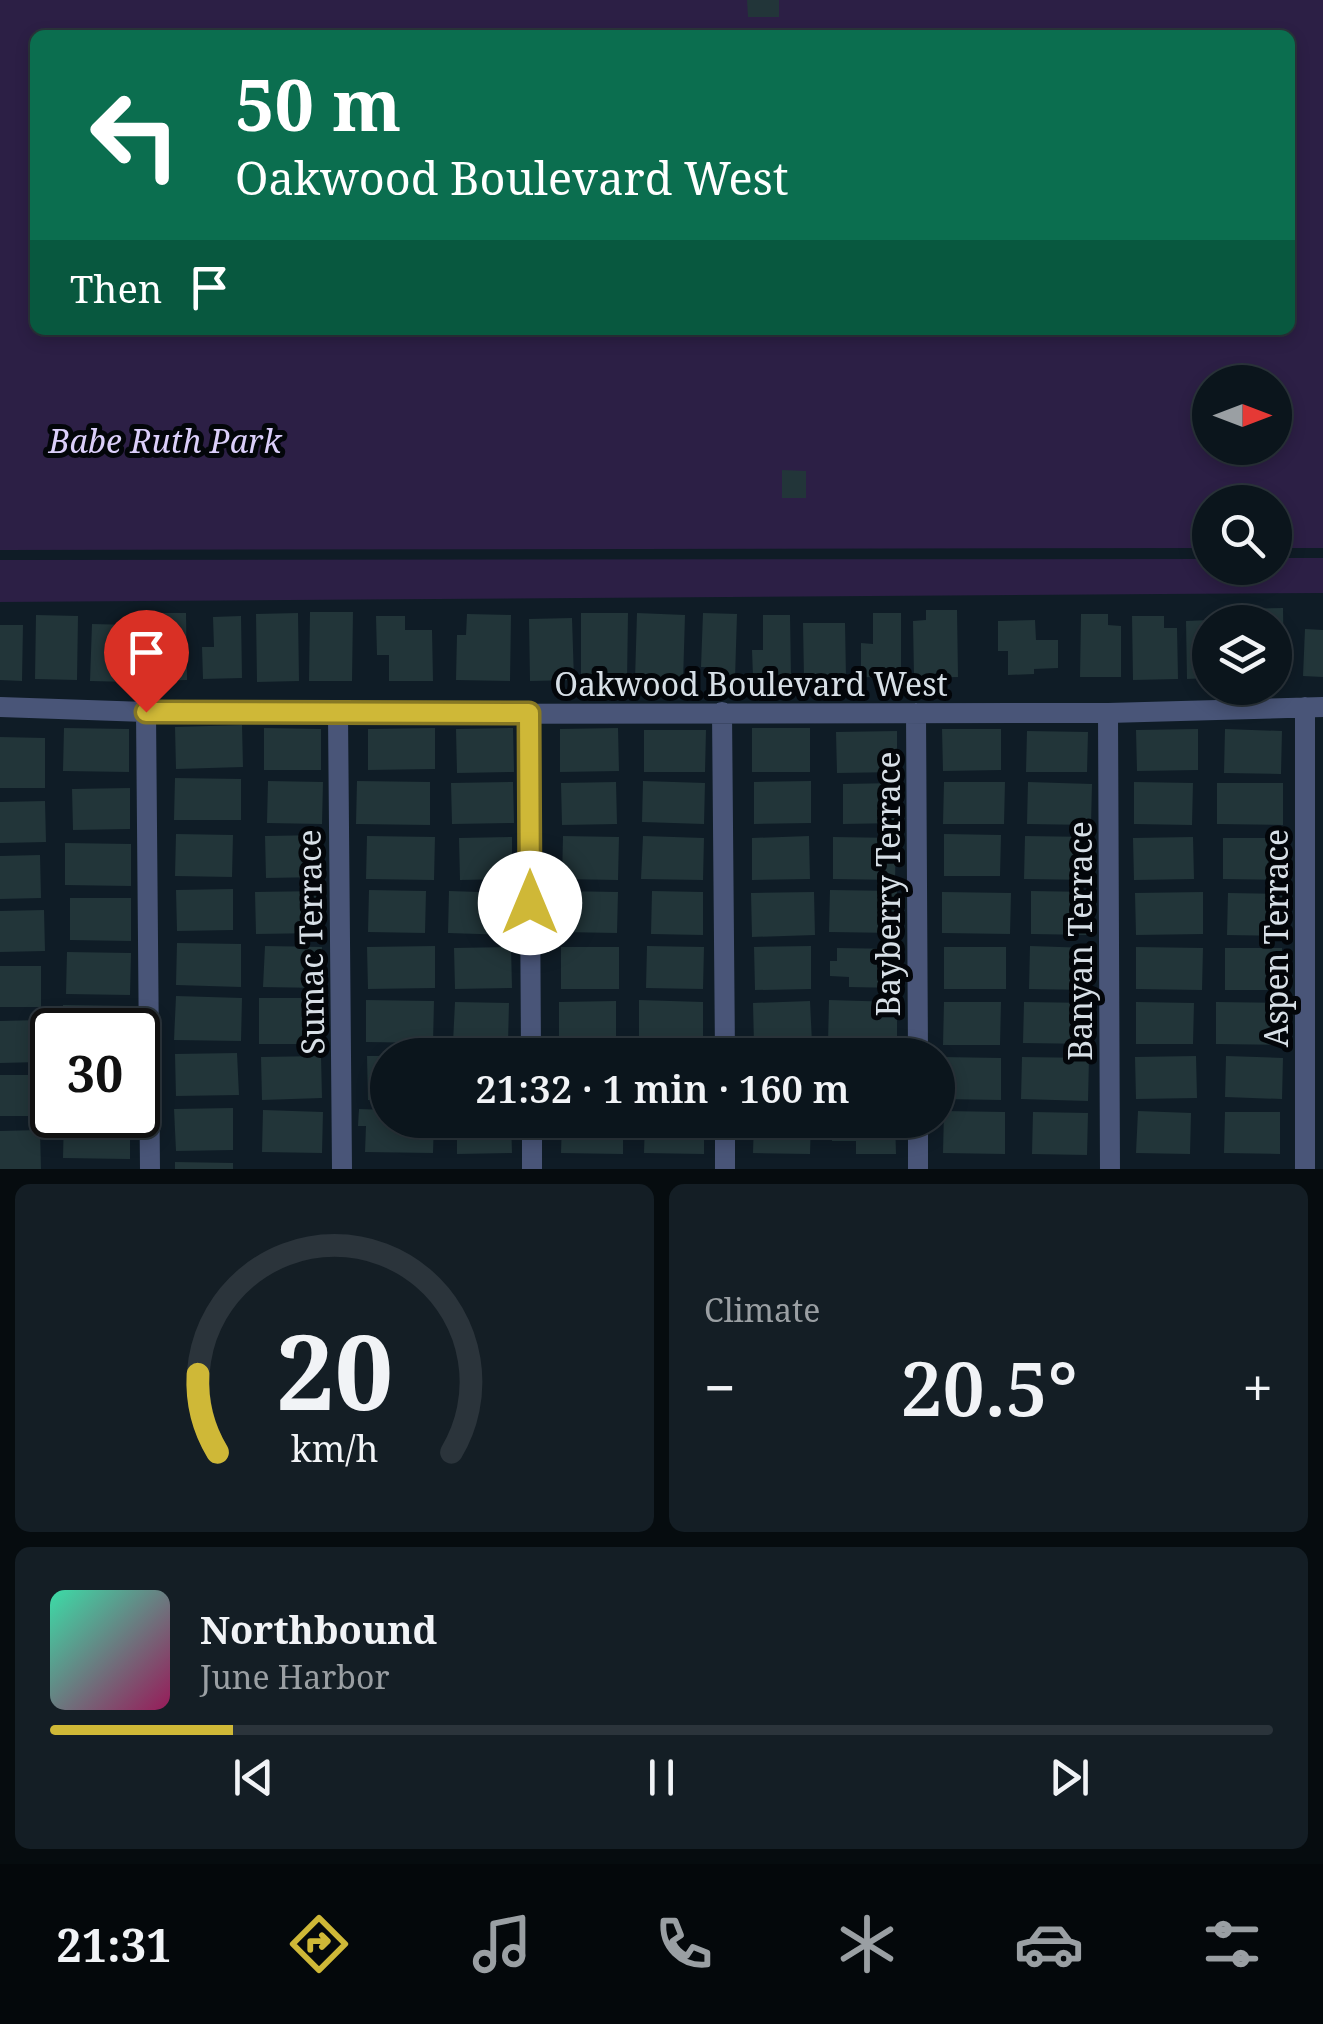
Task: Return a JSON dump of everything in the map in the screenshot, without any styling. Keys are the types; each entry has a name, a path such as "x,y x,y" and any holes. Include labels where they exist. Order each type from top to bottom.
{"street":[{"name":"Oakwood Boulevard West","path":"0,706 338,714 1108,713 1314,707"},
{"name":"Aspen Terrace","path":"1305,1169 1314,707"},
{"path":"146,712 150,1169"},
{"path":"722,712 724,1038"},
{"path":"529,713 532,1038"},
{"name":"Bayberry Terrace","path":"916,713 918,1038"},
{"name":"Banyan Terrace","path":"1108,713 1110,1169"},
{"name":"Sumac Terrace","path":"338,714 342,1169"},
{"path":"532,1138 532,1169"},
{"path":"725,1138 725,1169"},
{"path":"918,1138 918,1169"}],"green space":[{"name":"Babe Ruth Park","path":"0,0 1323,0 1323,548 1292,548 1292,485 1192,485 1192,548 0,550"},
{"path":"1292,558 1323,558 1323,593 0,602 0,560 1192,559 1192,585 1292,585"}],"building":[{"path":"747,0 779,0 779,17 748,17"},
{"path":"782,470 806,471 806,498 782,498"},
{"path":"926,610 957,610 958,677 914,678 913,621 926,620"},
{"path":"310,612 353,612 352,681 309,681"},
{"path":"159,613 186,613 187,680 149,681 148,650 160,650"},
{"path":"298,613 299,681 257,682 256,614"},
{"path":"581,613 628,613 627,682 581,682"},
{"path":"637,613 685,615 683,682 635,680"},
{"path":"703,613 737,614 735,679 709,678 710,667 701,667"},
{"path":"873,613 901,613 901,678 861,677 861,643 873,644"},
{"path":"467,614 511,615 510,681 456,680 457,635 466,635"},
{"path":"1081,614 1108,614 1108,625 1121,626 1121,677 1080,677"},
{"path":"36,615 78,616 77,680 35,679"},
{"path":"763,615 790,615 791,677 753,677 752,650 763,650"},
{"path":"241,616 242,678 203,679 202,647 214,647 213,617"},
{"path":"376,616 405,616 405,630 432,630 433,681 389,681 389,655 377,655"},
{"path":"1132,616 1164,616 1164,628 1177,628 1178,679 1133,680"},
{"path":"572,618 574,680 530,681 529,619"},
{"path":"1035,620 1036,640 1058,640 1058,668 1008,675 1008,651 998,651 998,621"},
{"path":"1186,621 1192,621 1192,679 1187,679"},
{"path":"803,623 845,623 846,678 804,679"},
{"path":"92,624 133,625 132,682 90,681"},
{"path":"0,625 23,625 22,681 0,680"},
{"path":"1305,629 1323,630 1323,677 1303,676"},
{"path":"242,725 243,767 176,769 175,727"},
{"path":"64,728 129,729 129,772 63,771"},
{"path":"264,728 321,729 321,770 264,770"},
{"path":"435,728 435,769 368,770 368,729"},
{"path":"513,728 514,772 457,773 456,729"},
{"path":"618,728 619,771 560,772 560,729"},
{"path":"752,728 810,728 810,772 752,772"},
{"path":"942,729 1001,729 1001,770 943,771"},
{"path":"1198,729 1198,770 1137,771 1136,730"},
{"path":"1225,729 1282,731 1281,774 1224,773"},
{"path":"644,730 706,730 705,772 644,772"},
{"path":"897,731 897,772 837,773 836,732"},
{"path":"1027,731 1088,732 1087,772 1026,772"},
{"path":"0,737 45,738 45,788 0,788"},
{"path":"175,778 241,779 241,820 174,820"},
{"path":"268,781 323,782 322,824 267,823"},
{"path":"357,781 430,782 430,825 356,824"},
{"path":"643,781 705,783 704,824 642,822"},
{"path":"811,781 811,823 754,824 754,782"},
{"path":"513,782 514,823 452,824 451,783"},
{"path":"616,782 617,824 562,825 561,783"},
{"path":"944,782 1005,782 1004,824 943,824"},
{"path":"1028,782 1092,784 1091,825 1027,824"},
{"path":"1134,782 1193,783 1192,825 1134,824"},
{"path":"897,783 897,823 843,824 843,784"},
{"path":"1217,783 1283,783 1283,825 1217,824"},
{"path":"130,788 130,829 73,830 72,789"},
{"path":"45,801 46,842 0,843 0,802"},
{"path":"176,834 233,835 232,877 175,876"},
{"path":"944,834 1001,835 1000,876 944,876"},
{"path":"322,835 322,877 266,878 265,836"},
{"path":"367,836 435,837 434,880 366,879"},
{"path":"563,836 619,837 618,880 562,879"},
{"path":"643,836 704,838 703,880 641,879"},
{"path":"809,836 810,879 752,880 752,838"},
{"path":"1025,836 1091,837 1091,880 1024,879"},
{"path":"512,837 512,879 460,880 459,838"},
{"path":"833,837 896,838 895,880 833,879"},
{"path":"1193,837 1194,879 1134,880 1133,838"},
{"path":"1223,838 1283,838 1282,880 1223,879"},
{"path":"65,843 131,844 131,886 65,885"},
{"path":"40,855 41,898 0,899 0,856"},
{"path":"233,889 233,930 177,931 176,890"},
{"path":"369,890 426,891 425,933 368,932"},
{"path":"830,890 897,891 896,933 829,932"},
{"path":"321,891 321,933 256,934 255,892"},
{"path":"449,891 512,893 511,935 448,933"},
{"path":"560,891 618,892 617,933 560,932"},
{"path":"652,891 703,892 703,935 651,934"},
{"path":"1031,891 1092,892 1091,935 1031,934"},
{"path":"814,892 815,935 752,937 751,893"},
{"path":"942,892 1011,893 1010,934 942,933"},
{"path":"1203,892 1203,934 1136,935 1135,893"},
{"path":"1228,893 1283,894 1282,936 1227,935"},
{"path":"70,898 131,898 131,941 70,940"},
{"path":"44,910 45,951 0,952 0,911"},
{"path":"177,943 241,944 241,987 176,985"},
{"path":"265,946 322,947 321,988 263,987"},
{"path":"435,946 435,988 368,989 367,947"},
{"path":"647,946 704,947 703,989 646,988"},
{"path":"811,946 811,989 755,990 754,947"},
{"path":"1030,946 1090,948 1089,990 1029,989"},
{"path":"511,947 512,988 455,989 454,948"},
{"path":"561,947 619,947 619,989 561,989"},
{"path":"944,947 1006,947 1006,989 944,989"},
{"path":"1136,947 1203,948 1202,990 1136,989"},
{"path":"837,948 899,949 898,988 849,987 849,977 830,976 830,961 837,961"},
{"path":"1225,948 1282,948 1282,990 1225,990"},
{"path":"67,952 131,953 130,995 66,994"},
{"path":"0,966 41,966 41,1007 0,1007"},
{"path":"176,996 242,998 241,1041 174,1040"},
{"path":"259,998 321,998 322,1044 259,1044"},
{"path":"366,1000 434,1001 433,1038 370,1038 366,1042"},
{"path":"639,1000 703,1002 703,1038 639,1038"},
{"path":"829,1000 897,1002 897,1038 828,1038"},
{"path":"616,1001 616,1038 559,1038 559,1002"},
{"path":"810,1001 812,1038 754,1038 753,1003"},
{"path":"455,1002 509,1003 508,1038 453,1038"},
{"path":"944,1002 1001,1002 1000,1045 955,1045 955,1038 943,1038"},
{"path":"1024,1002 1091,1003 1091,1044 1023,1043"},
{"path":"1136,1002 1194,1003 1193,1044 1136,1044"},
{"path":"1216,1002 1283,1003 1283,1045 1216,1044"},
{"path":"63,1005 132,1006 132,1008"},
{"path":"30,1020 30,1062 0,1063 0,1021"},
{"path":"237,1053 239,1095 176,1096 175,1054"},
{"path":"321,1056 322,1098 262,1100 261,1057"},
{"path":"367,1056 370,1056 370,1100"},
{"path":"1196,1056 1197,1098 1136,1099 1135,1057"},
{"path":"1226,1056 1283,1058 1282,1099 1225,1097"},
{"path":"955,1057 1001,1058 1001,1100 955,1099"},
{"path":"1022,1057 1089,1058 1088,1101 1021,1099"},
{"path":"0,1075 30,1075 30,1116 0,1116"},
{"path":"233,1108 233,1150 176,1151 174,1109"},
{"path":"359,1109 370,1109 370,1138 433,1138 433,1153 365,1152 366,1126 358,1126"},
{"path":"263,1110 323,1112 322,1153 262,1152"},
{"path":"955,1111 1005,1112 1005,1154 943,1153 943,1138 955,1138"},
{"path":"1138,1111 1191,1113 1190,1154 1136,1153"},
{"path":"1033,1112 1088,1113 1087,1155 1032,1154"},
{"path":"1225,1112 1280,1112 1280,1154 1224,1153"},
{"path":"30,1130 30,1138 40,1138 41,1169 0,1169 0,1131"},
{"path":"63,1138 130,1138 130,1159 63,1158"},
{"path":"457,1138 512,1138 512,1153 457,1154"},
{"path":"561,1138 623,1138 623,1154 561,1153"},
{"path":"644,1138 704,1138 704,1154 644,1153"},
{"path":"753,1138 810,1138 810,1154 753,1153"},
{"path":"896,1138 896,1154 856,1154 856,1141 832,1141"},
{"path":"175,1162 233,1163 233,1169 175,1169"}],"route":[{"path":"146,712 529,713 530,903"}]}
